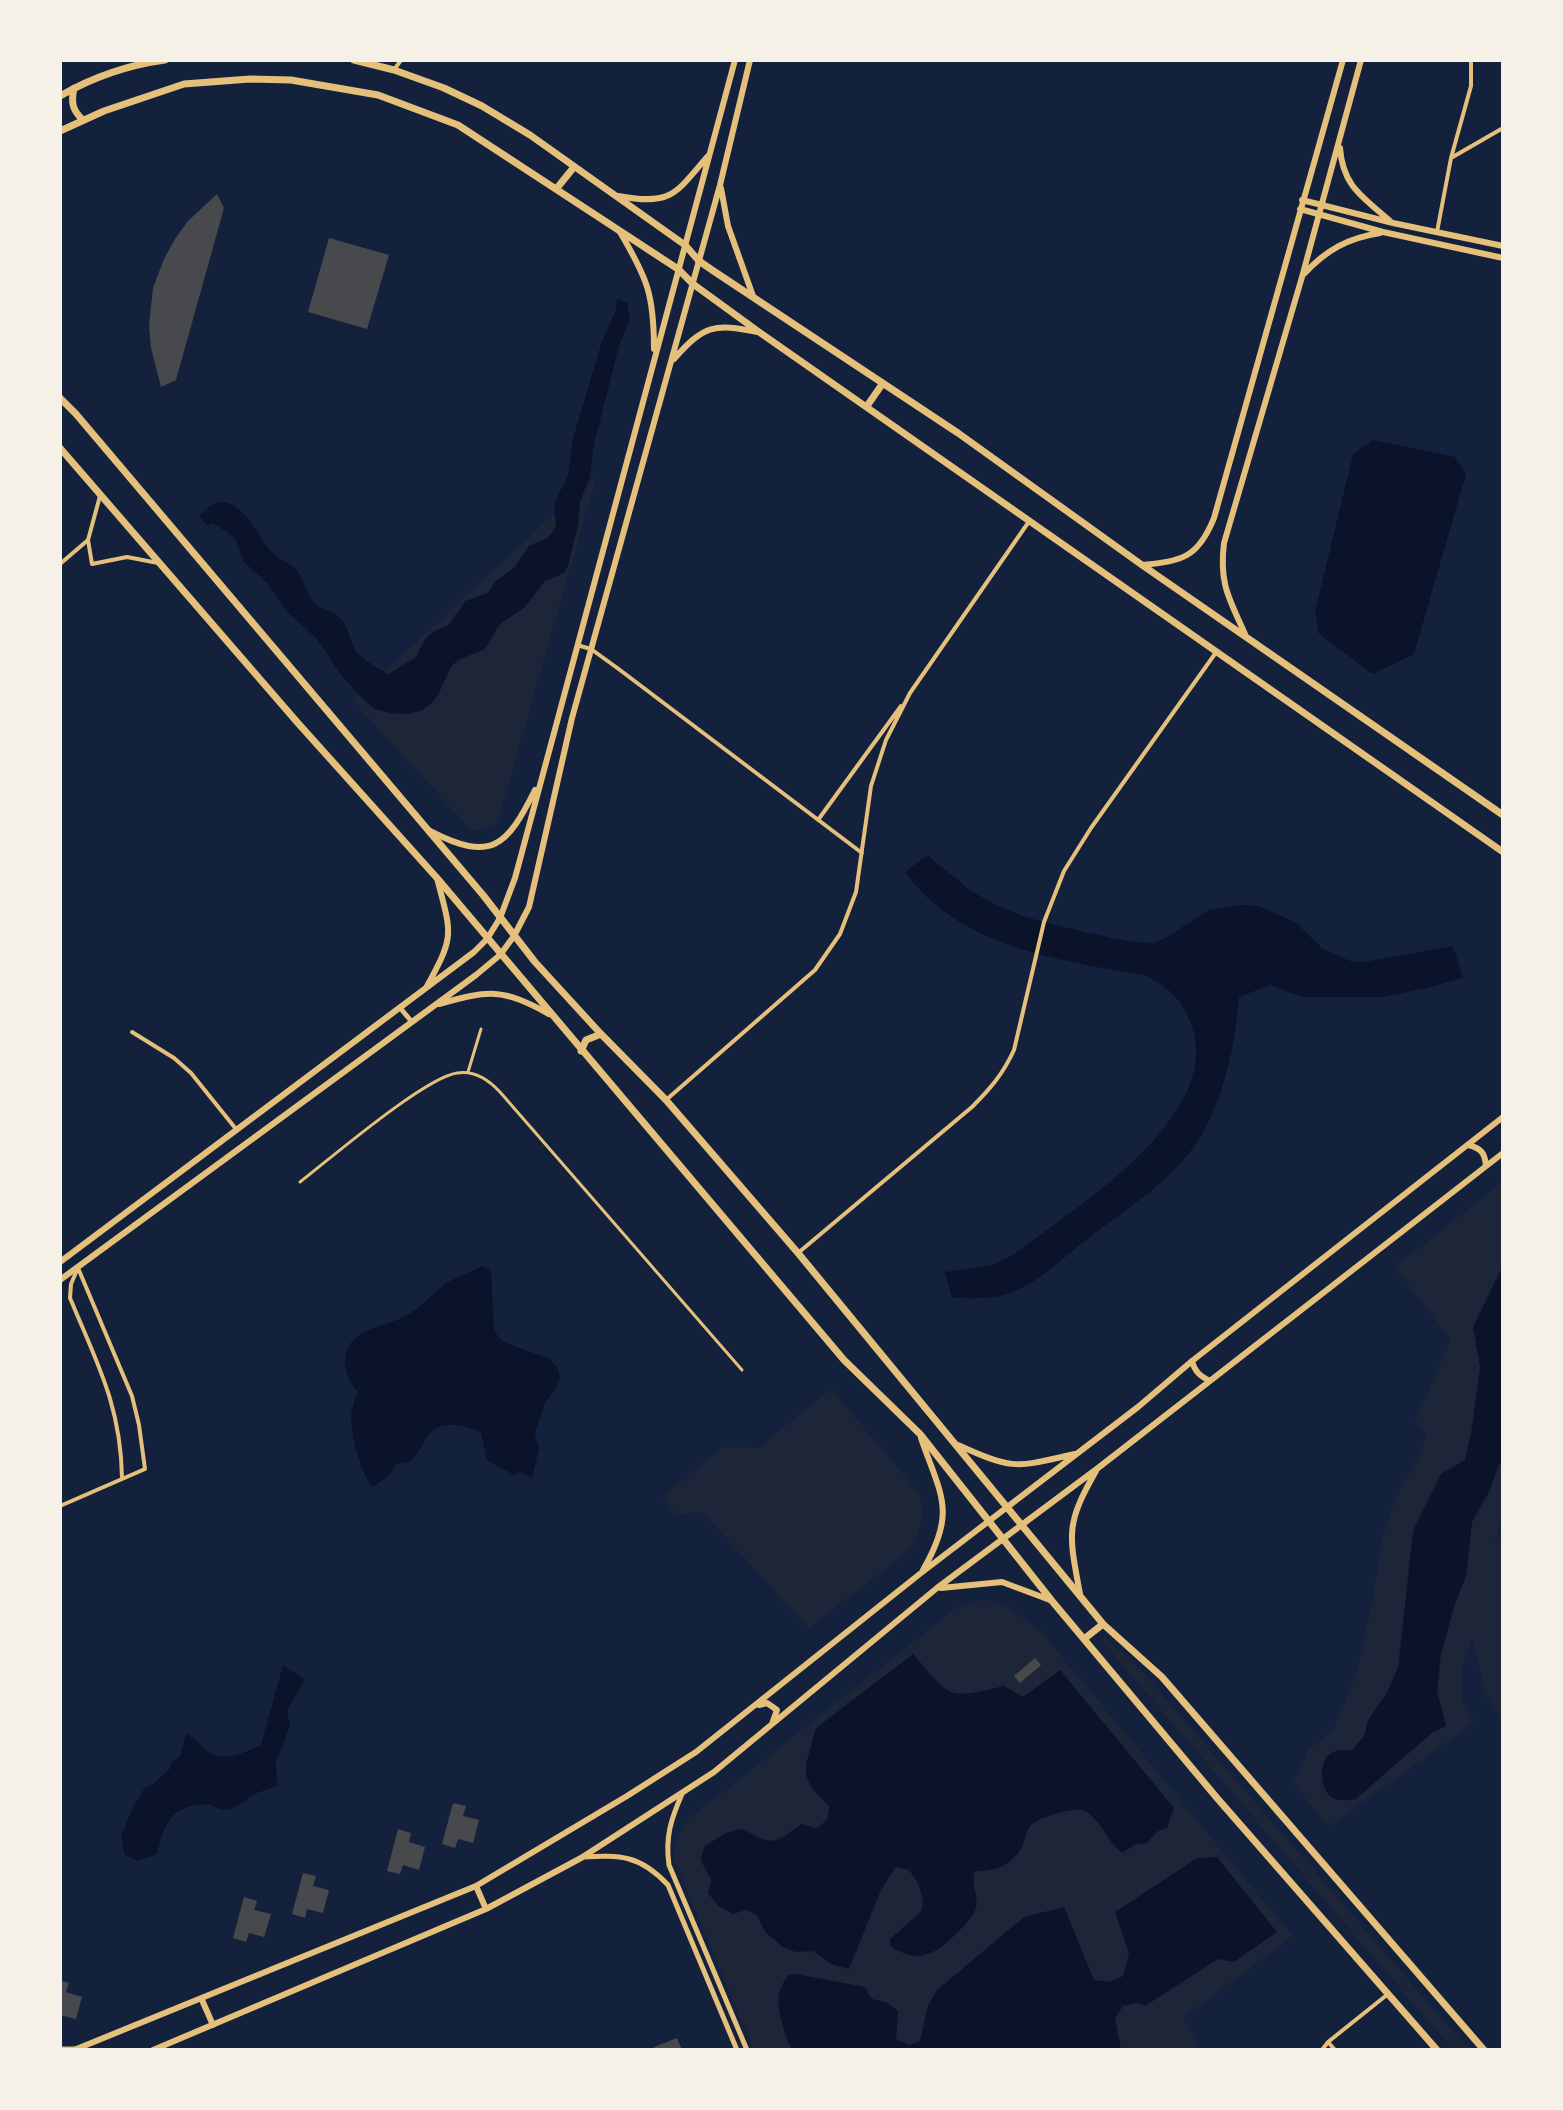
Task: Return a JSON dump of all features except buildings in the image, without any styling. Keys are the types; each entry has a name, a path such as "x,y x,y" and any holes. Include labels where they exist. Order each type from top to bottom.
{"main road":[{"path":"60,96 102,75 165,60"},
{"path":"354,60 444,88 482,106 530,135 685,245 699,261 958,433 1142,565 1503,815"},
{"path":"60,1262 401,1009 487,939 500,918 515,878 735,60"},
{"path":"60,1280 435,1005 500,955 514,936 529,907 572,718 712,215 750,60"},
{"path":"1142,565 1168,563 1191,555 1207,538 1343,60"},
{"path":"1245,634 1224,587 1221,571 1224,543 1320,214 1361,60"},
{"path":"60,131 184,84 250,79 328,85 378,95 458,125 678,269 693,284 759,332 1503,852"},
{"path":"74,88 71,102 75,114 83,120"},
{"path":"1340,142 1341,161 1352,187 1393,223"},
{"path":"617,196 653,200 673,195 711,153"},
{"path":"557,188 574,167"},
{"path":"720,185 728,226 754,299"},
{"path":"1302,200 1503,246"},
{"path":"695,209 712,215"},
{"path":"1300,209 1383,232 1503,258"},
{"path":"620,232 646,279 654,319 655,356"},
{"path":"1302,277 1322,255 1348,239 1383,232"},
{"path":"666,315 683,321"},
{"path":"671,361 692,339 710,328 734,327 759,332"},
{"path":"867,406 883,383"},
{"path":"60,398 427,829 514,936 601,1034 666,1100 798,1253 1103,1624 1162,1677 1484,2050"},
{"path":"60,448 437,878 844,1360 920,1434 1052,1601 1217,1798 1437,2050"},
{"path":"427,829 448,840 468,845 487,845 502,840 518,824 542,776"},
{"path":"424,991 444,956 449,936 450,927 437,878"},
{"path":"435,1005 475,994 499,993 549,1014"},
{"path":"581,1051 586,1040 601,1034"},
{"path":"76,2049 476,1886 696,1752 1503,1117"},
{"path":"1467,1145 1479,1148 1485,1155 1486,1166"},
{"path":"153,2050 486,1909 581,1858 714,1772 937,1588 1098,1468 1503,1153"},
{"path":"1192,1361 1201,1377 1210,1381"},
{"path":"920,1434 945,1507 941,1534 921,1573"},
{"path":"958,1445 1012,1466 1036,1464 1079,1453"},
{"path":"1080,1595 1071,1530 1076,1506 1098,1468"},
{"path":"937,1588 1002,1582 1052,1601"},
{"path":"1084,1639 1103,1624"},
{"path":"753,1706 767,1703 777,1710 770,1728"},
{"path":"476,1886 486,1909"},
{"path":"202,2000 213,2025"}],"street":[{"path":"394,70 401,60"},
{"path":"1437,232 1451,158 1471,86 1471,60"},
{"path":"1451,158 1503,128"},
{"path":"100,496 88,540 92,564 127,557 158,563"},
{"path":"818,820 1030,520"},
{"path":"60,564 88,540"},
{"path":"577,645 591,649 862,853"},
{"path":"798,1253 994,1085 1014,1050 1044,922 1055,890 1077,848 1217,651"},
{"path":"666,1100 815,970 840,934 856,892 871,786 886,740 910,693"},
{"path":"401,1009 412,1022"},
{"path":"468,1073 481,1029"},
{"path":"132,1032 174,1058 191,1073 238,1131"},
{"path":"300,1182 421,1090 442,1078 468,1073 492,1083 742,1370"},
{"path":"60,1506 145,1469 132,1396 78,1267"},
{"path":"78,1267 71,1284 70,1298 112,1398 122,1446 122,1479"},
{"path":"682,1793 670,1821 666,1843 669,1865 747,2050"},
{"path":"581,1858 616,1855 639,1860 668,1885 737,2050"},
{"path":"1322,2050 1388,1994"},
{"path":"1328,2042 1335,2050"},
{"path":"60,2049 76,2049"}],"shaded area":[{"path":"617,299 627,303 630,319 619,346 594,444 590,477 580,502 578,525 564,573 544,582 525,607 499,625 485,649 458,660 431,704 407,714 375,709 341,675 317,639 287,612 268,584 244,562 235,538 213,523 208,526 199,516 219,502 237,507 275,555 297,570 316,604 342,621 357,653 389,674 416,657 425,639 449,625 465,601 488,593 495,582 514,568 529,546 552,533 556,524 556,499 568,476 573,438"},
{"path":"1373,440 1455,457 1466,474 1414,654 1373,674 1319,634 1315,612 1353,454"},
{"path":"597,474 498,821 487,829 472,831 353,701"},
{"path":"927,855 971,891 998,906 1025,917 1084,932 1152,943 1162,940 1209,910 1241,905 1259,906 1295,922 1323,949 1350,961 1364,962 1453,946 1463,978 1382,997 1302,997 1270,985 1239,997 1233,1046 1219,1096 1195,1145 1167,1177 1044,1275 1027,1285 994,1297 952,1298 945,1272 992,1265 1013,1255 1071,1213 1137,1158 1165,1127 1186,1095 1196,1061 1192,1027 1180,1002 1168,990 1144,975 1045,956 1013,946 953,918 928,898 905,872"},
{"path":"1503,1182 1503,1520 1494,1547 1503,1529 1503,1722 1485,1692 1472,1636 1461,1673 1461,1699 1475,1722 1329,1826 1293,1784 1309,1749 1333,1730 1354,1681 1373,1602 1381,1543 1396,1498 1421,1452 1426,1434 1415,1422 1451,1340 1395,1267"},
{"path":"1503,1265 1503,1462 1499,1464 1490,1490 1472,1522 1466,1576 1441,1654 1437,1691 1446,1726 1433,1732 1356,1799 1337,1800 1324,1787 1323,1767 1328,1756 1335,1751 1352,1750 1364,1736 1368,1720 1386,1694 1398,1668 1413,1531 1441,1474 1465,1460 1480,1367 1473,1327"},
{"path":"482,1266 491,1270 494,1328 498,1337 506,1343 550,1359 560,1377 545,1403 535,1434 539,1448 532,1478 522,1472 514,1475 487,1460 481,1432 468,1427 445,1425 428,1436 412,1459 396,1464 389,1476 373,1487 361,1465 353,1434 351,1415 358,1392 347,1375 347,1350 358,1335 409,1314 448,1282"},
{"path":"831,1389 920,1494 922,1509 917,1536 910,1550 809,1628 702,1512 677,1515 662,1497 723,1447 759,1448"},
{"path":"986,1600 1008,1606 1041,1632 1293,1936 1183,2018 1201,2050 754,2050 673,1857 678,1836 698,1810 956,1608"},
{"path":"1104,1637 1140,1669 1469,2050 1453,2050 1101,1640"},
{"path":"913,1654 943,1687 960,1694 1004,1686 1023,1697 1060,1670 1174,1808 1167,1828 1158,1831 1147,1843 1136,1844 1122,1853 1085,1811 1066,1811 1036,1821 1030,1826 1022,1847 1008,1863 996,1869 975,1871 973,1880 977,1903 973,1915 949,1940 934,1951 918,1956 890,1946 890,1939 921,1912 923,1901 918,1883 909,1870 896,1867 881,1890 849,1969 831,1964 813,1951 796,1952 784,1948 766,1933 757,1915 746,1910 733,1914 718,1906 708,1893 711,1880 700,1859 705,1846 726,1833 742,1829 773,1841 801,1824 816,1828 822,1824 828,1816 829,1806 813,1790 806,1776 806,1764 816,1728"},
{"path":"283,1665 305,1680 287,1710 290,1725 276,1763 277,1786 227,1810 210,1804 179,1811 168,1823 157,1854 138,1861 125,1855 121,1837 133,1807 144,1789 169,1770 171,1763 180,1756 186,1734 206,1750 220,1756 234,1755 261,1745"},
{"path":"1217,1857 1277,1932 1234,1962 1218,1959 1145,2006 1138,2003 1123,2006 1115,2018 1121,2050 793,2050 789,2044 780,2017 779,2000 783,1983 789,1975 865,1987 872,1999 886,2002 898,2011 896,2039 909,2045 920,2041 928,2006 937,1990 1024,1917 1064,1907 1094,1980 1110,1982 1123,1976 1129,1953 1115,1912 1197,1858"}]}
